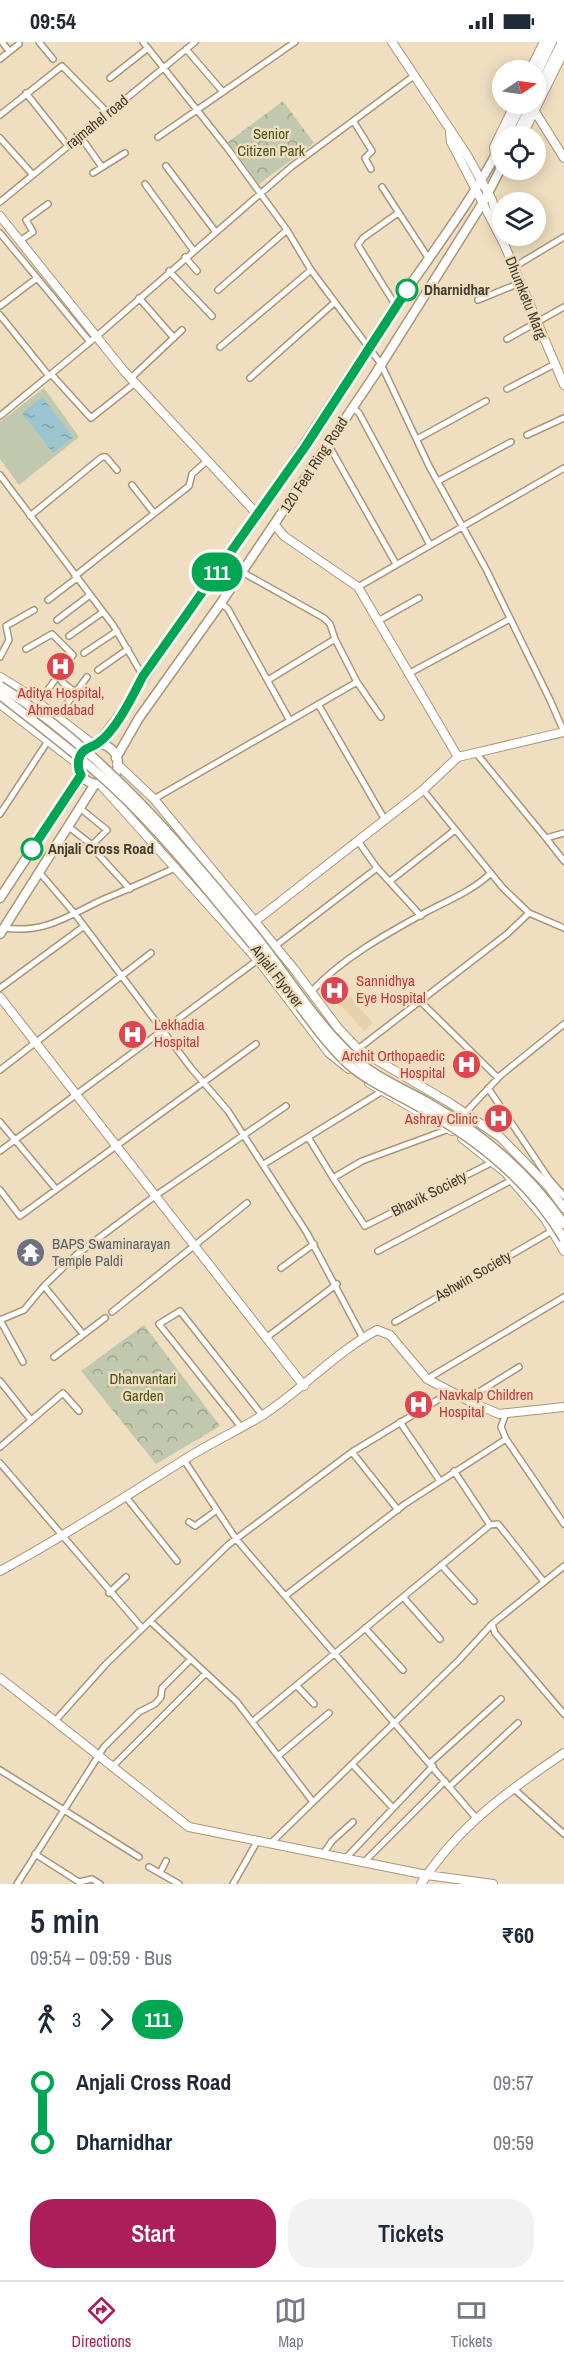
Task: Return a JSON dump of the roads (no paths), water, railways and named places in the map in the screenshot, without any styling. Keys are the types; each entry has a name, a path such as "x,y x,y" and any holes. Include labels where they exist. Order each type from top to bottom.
{"main road":[{"path":"544,60 552,42"},
{"path":"546,74 562,42"},
{"name":"120 Feet Ring Road","path":"96,745 125,708 143,676 258,515 492,163"},
{"name":"120 Feet Ring Road","path":"117,761 139,718 275,525 381,364 495,180"},
{"name":"Anjali Flyover","path":"0,686 87,753 148,812 254,933 334,1038 355,1059 378,1076 470,1127 521,1171 564,1224"},
{"name":"Anjali Flyover","path":"0,695 82,760 151,827 265,959 328,1043 349,1065 374,1083 465,1134 497,1159 528,1190 564,1239"},
{"path":"2,931 97,784 114,775 117,761 109,748 96,745 84,750 78,764 81,775 97,784"},
{"path":"0,898 81,775"}],"street":[{"path":"2,42 9,51"},
{"path":"39,42 53,59"},
{"path":"143,42 260,193 334,303 381,364 438,482 510,619 564,732 458,757 423,790 254,922"},
{"name":"rajmahel road","path":"0,202 195,42"},
{"path":"158,137 295,42"},
{"name":"Dhumketu Marg","path":"392,42 450,133 451,142 480,181 492,211"},
{"path":"535,60 544,42"},
{"path":"0,59 19,44"},
{"path":"110,78 148,48"},
{"path":"186,49 223,92"},
{"path":"546,84 564,51"},
{"path":"0,115 62,66 108,113"},
{"path":"0,416 90,342 260,193 415,75"},
{"path":"27,93 68,146"},
{"path":"537,114 564,159"},
{"path":"354,122 372,151 364,158 371,168"},
{"path":"80,136 102,168"},
{"path":"0,138 33,175"},
{"path":"93,173 125,153"},
{"path":"166,166 216,231"},
{"path":"144,184 193,250"},
{"path":"382,187 429,259"},
{"path":"21,240 33,232 26,220 48,204"},
{"path":"396,306 358,244 398,213"},
{"path":"0,216 133,381 258,515"},
{"path":"218,290 287,230"},
{"path":"0,233 90,342"},
{"path":"514,267 564,237"},
{"name":"Dhumketu Marg","path":"506,246 536,323 564,385"},
{"path":"185,257 197,271"},
{"path":"219,347 311,270"},
{"path":"169,271 212,316"},
{"path":"0,306 37,278"},
{"path":"478,300 520,283"},
{"path":"139,298 174,338"},
{"path":"250,378 334,303"},
{"path":"507,339 564,307"},
{"path":"0,315 50,375 91,418 133,381 182,330"},
{"path":"507,389 558,369"},
{"path":"417,439 486,401"},
{"path":"352,407 359,413 430,545"},
{"path":"527,435 564,418"},
{"path":"438,482 511,442"},
{"path":"328,444 396,564"},
{"path":"30,516 102,457 106,457 117,470"},
{"path":"48,600 189,486 192,474 208,460"},
{"path":"358,587 564,468"},
{"path":"0,475 117,631 143,676"},
{"path":"132,484 153,513"},
{"path":"275,525 284,536 358,587 458,757"},
{"path":"242,572 324,618 330,624 357,682 381,717"},
{"path":"57,620 90,595"},
{"path":"378,621 419,598"},
{"path":"221,603 228,609 290,720"},
{"path":"0,657 9,640 6,626 34,610"},
{"path":"69,636 103,612"},
{"path":"408,675 510,619"},
{"path":"84,653 117,631"},
{"path":"26,649 52,634 74,655 39,702"},
{"path":"268,680 335,639"},
{"path":"98,670 128,650"},
{"path":"0,677 39,702 96,745"},
{"path":"58,716 87,677"},
{"path":"62,682 75,692"},
{"path":"154,799 357,682"},
{"path":"318,704 385,820"},
{"path":"1,706 78,764"},
{"path":"0,814 48,741"},
{"path":"476,753 564,861"},
{"path":"117,761 154,799 358,1049 465,1113 500,1137 548,1186 564,1208"},
{"path":"97,784 177,867 258,960 329,1053 381,1092 449,1129 493,1162 512,1180 552,1231 564,1251"},
{"path":"423,790 491,873 529,913 564,928"},
{"path":"69,827 92,845 107,830 81,809"},
{"path":"390,881 456,830"},
{"path":"546,838 564,832"},
{"path":"358,841 376,868 421,916"},
{"path":"97,853 130,889"},
{"path":"2,931 54,924 177,867"},
{"path":"0,1151 258,960 376,868"},
{"path":"40,873 75,914 244,1135 314,1244 337,1284 363,1338"},
{"path":"311,992 373,943 479,885 491,873"},
{"path":"358,1049 507,934 529,913"},
{"path":"0,988 83,927"},
{"path":"0,1070 152,952"},
{"path":"0,997 304,1386"},
{"path":"420,1001 498,1078"},
{"path":"308,1137 333,1178 362,1161 449,1129 498,1078 564,1024"},
{"path":"0,1190 20,1216 202,1081 256,1044"},
{"path":"488,1088 549,1179 564,1196"},
{"path":"264,1164 381,1092"},
{"path":"23,1362 0,1320 24,1310 44,1286 76,1255 155,1196 286,1106"},
{"path":"0,1122 56,1189"},
{"name":"Bhavik Society","path":"333,1178 365,1226 493,1162"},
{"path":"378,1251 512,1180"},
{"path":"112,1312 247,1203"},
{"path":"552,1231 564,1224"},
{"name":"Ashwin Society","path":"395,1322 552,1231"},
{"path":"281,1268 314,1244"},
{"path":"266,1338 337,1284"},
{"path":"44,1286 84,1334"},
{"path":"427,1379 564,1297"},
{"path":"241,1427 159,1324 180,1311 262,1415"},
{"path":"54,1357 105,1318"},
{"path":"0,1571 63,1537 184,1460 262,1415 304,1386 363,1338 377,1330 390,1335 427,1379 449,1393 499,1414 564,1407"},
{"path":"466,1400 519,1368"},
{"path":"0,1381 31,1420"},
{"path":"0,1447 63,1393 79,1411"},
{"path":"55,1721 142,1628 236,1539 352,1452 449,1393"},
{"path":"506,1413 501,1427 506,1439 564,1524"},
{"path":"400,1422 440,1481"},
{"path":"285,1596 398,1510 454,1471 506,1439"},
{"path":"352,1452 398,1510"},
{"path":"184,1460 236,1539 476,1818"},
{"path":"0,1463 109,1593 142,1628"},
{"path":"454,1471 490,1525"},
{"path":"126,1497 177,1561"},
{"path":"189,1522 195,1526 217,1510"},
{"path":"252,1722 490,1525 498,1524 544,1582"},
{"path":"441,1565 474,1601"},
{"path":"271,1843 459,1660 492,1624 564,1566"},
{"path":"109,1593 126,1577"},
{"path":"403,1597 440,1639"},
{"path":"150,1621 237,1702 312,1802"},
{"path":"492,1624 495,1633 564,1714"},
{"path":"365,1628 403,1670"},
{"path":"17,1884 99,1756 139,1712 155,1704 162,1688 191,1659"},
{"path":"112,1767 206,1673"},
{"path":"0,1678 189,1827 426,1875 493,1884"},
{"path":"297,1686 314,1704"},
{"path":"345,1859 431,1765 501,1699"},
{"path":"278,1756 329,1713"},
{"path":"449,1787 518,1723"},
{"path":"421,1884 426,1875 476,1818 513,1788 564,1753"},
{"path":"352,1764 393,1808"},
{"path":"0,1770 139,1857"},
{"path":"364,1862 445,1781"},
{"path":"513,1788 564,1834"},
{"path":"323,1854 332,1841 353,1822"},
{"path":"233,1884 258,1840"},
{"path":"35,1854 79,1883 92,1879 100,1884"},
{"path":"160,1873 166,1861"},
{"path":"149,1867 178,1884"}],"water":[{"path":"42,397 73,437 53,453 22,413"}],"place":[{"name":"Dharnidhar","path":"407,290"},
{"name":"Aditya Hospital, Ahmedabad","path":"61,666"},
{"name":"Anjali Cross Road","path":"32,849"},
{"name":"Sannidhya Eye Hospital","path":"335,990"},
{"name":"Lekhadia Hospital","path":"133,1034"},
{"name":"Archit Orthopaedic Hospital","path":"466,1065"},
{"name":"Ashray Clinic","path":"499,1119"},
{"name":"BAPS Swaminarayan Temple Paldi","path":"31,1253"},
{"name":"Navkalp Children Hospital","path":"418,1404"}],"park label":[{"name":"Senior Citizen Park","path":"271,142"},
{"name":"Dhanvantari Garden","path":"143,1388"}]}
